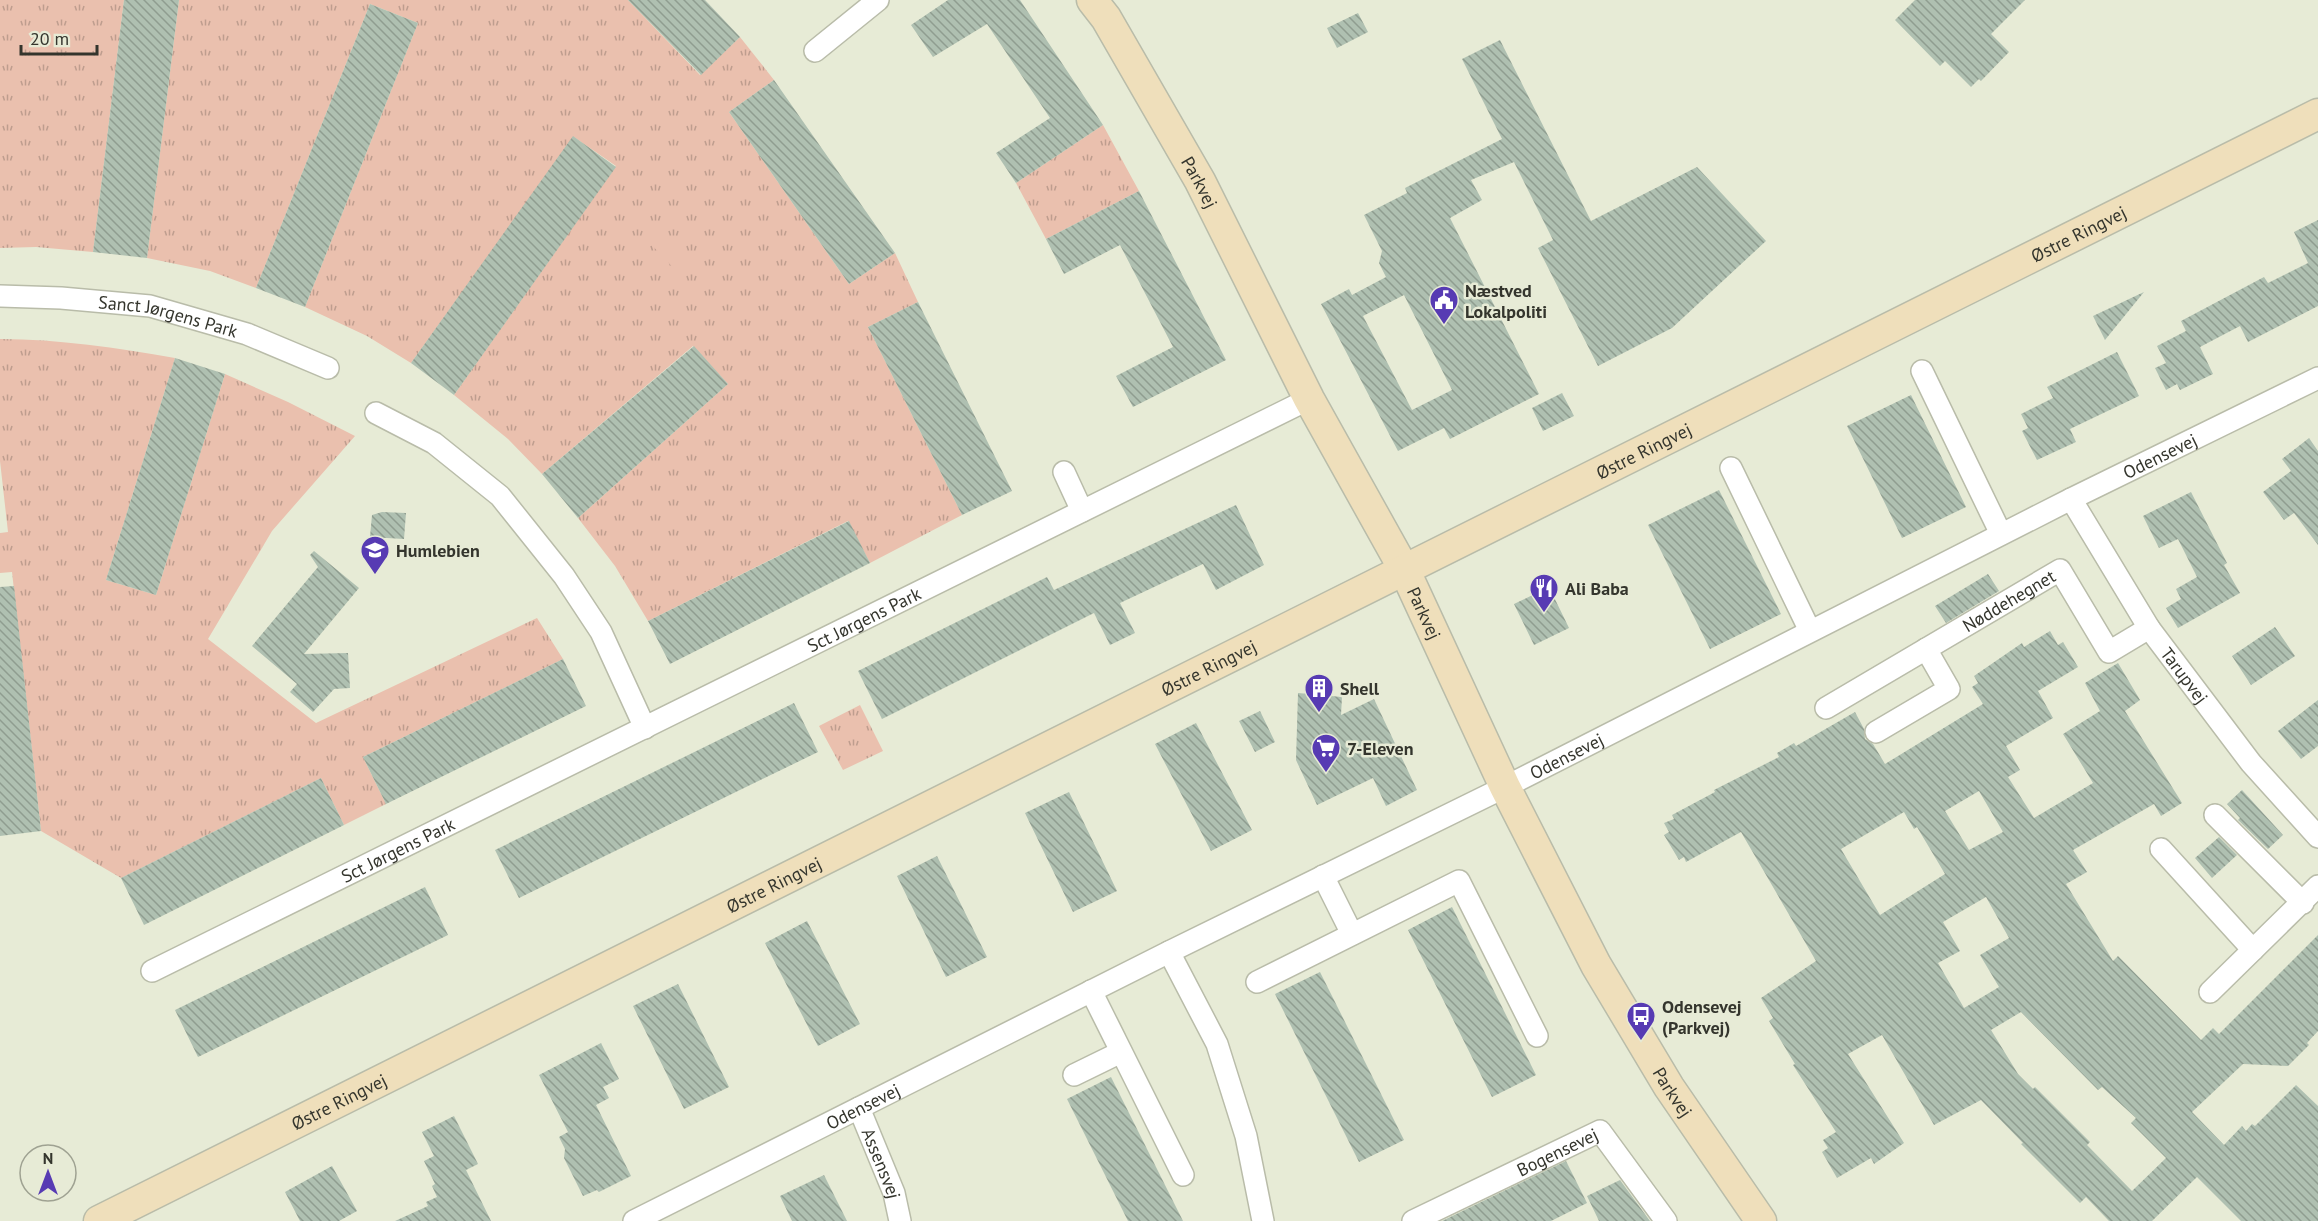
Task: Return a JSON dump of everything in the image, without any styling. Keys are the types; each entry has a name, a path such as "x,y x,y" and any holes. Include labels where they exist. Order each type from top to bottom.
{"street":[{"path":"815,51 878,0"},
{"name":"Parkvej","path":"1092,0 1106,18 1200,181 1309,399 1404,571 1505,787 1596,965 1669,1087 1761,1221"},
{"name":"Østre Ringvej","path":"99,1221 2318,114"},
{"name":"Sanct Jørgens Park","path":"0,296 61,298 150,306 247,334 328,368"},
{"path":"1922,371 2001,534"},
{"name":"Odensevej","path":"634,1221 1169,952 1505,787 2001,534 2318,378"},
{"name":"Sct Jørgens Park","path":"152,971 1309,399"},
{"path":"376,413 435,443 500,496 564,576 601,632 645,728"},
{"path":"1731,468 1810,631"},
{"path":"1064,471 1082,511"},
{"name":"Tarupvej","path":"2071,499 2149,628 2251,763 2318,837"},
{"name":"Nøddehegnet","path":"1826,708 2060,570 2109,652 2149,628"},
{"path":"1876,732 1949,689 1926,649"},
{"path":"2215,815 2303,903"},
{"path":"2161,849 2253,950"},
{"path":"1323,876 1352,934"},
{"path":"1257,982 1460,881 1537,1036"},
{"path":"2210,992 2318,886"},
{"path":"1169,952 1216,1044 1246,1136 1263,1221"},
{"path":"1091,991 1183,1175"},
{"path":"1074,1075 1121,1052"},
{"name":"Assensvej","path":"859,1108 894,1193 900,1221"},
{"name":"Bogensevej","path":"1413,1221 1600,1131 1666,1221"}],"green space":[{"path":"0,0 124,0 93,252 36,247 0,248"},
{"path":"179,0 628,0 700,75 740,37 774,80 729,112 849,284 895,253 918,302 868,327 962,515 870,563 848,521 648,621 615,566 578,518 728,384 693,346 542,474 508,439 454,395 616,166 574,137 411,363 367,336 305,307 418,23 370,4 256,288 210,271 147,258"},
{"path":"1103,125 1139,191 1046,239 1016,183"},
{"path":"658,232 687,264 678,273 648,241"},
{"path":"0,339 66,342 175,358 106,580 156,595 225,374 288,402 355,436 272,531 208,639 316,723 537,618 563,659 363,757 386,804 344,825 321,778 121,878 41,831 12,572 0,573 0,533 8,532 0,461"},
{"path":"860,705 883,751 843,770 819,726"}],"building":[{"path":"124,0 179,0 147,258 93,252"},
{"path":"628,0 705,0 740,37 701,75"},
{"path":"948,0 1020,0 1103,125 1016,183 996,153 1050,118 987,24 933,57 911,25"},
{"path":"1915,0 2025,0 1991,34 2009,52 1981,81 1979,79 1971,87 1945,61 1940,66 1895,20"},
{"path":"370,4 418,23 305,307 256,288"},
{"path":"1358,13 1368,32 1337,48 1327,28"},
{"path":"1500,40 1591,221 1697,167 1766,241 1672,328 1598,366 1538,248 1553,240 1514,162 1471,180 1482,200 1450,218 1539,394 1450,439 1444,428 1398,451 1321,304 1349,289 1352,295 1386,277 1379,263 1382,251 1364,215 1407,193 1405,188 1502,139 1462,59","holes":["1404,295 1452,390 1412,410 1363,316"]},
{"path":"774,80 895,253 849,284 729,112"},
{"path":"573,136 616,167 454,395 411,363"},
{"path":"1139,191 1226,360 1133,407 1116,376 1173,347 1120,245 1064,274 1046,239"},
{"path":"2318,220 2318,306 2248,342 2240,326 2200,347 2213,374 2180,390 2177,384 2166,390 2155,368 2166,363 2157,346 2186,331 2181,321 2264,277 2268,283 2308,263 2294,232"},
{"path":"2144,292 2105,340 2093,316"},
{"path":"918,302 1012,491 962,515 868,327"},
{"path":"694,346 728,384 578,518 542,474"},
{"path":"2117,352 2139,396 2070,429 2076,442 2037,460 2022,431 2028,428 2021,414 2053,398 2047,387"},
{"path":"175,358 225,374 156,595 106,580"},
{"path":"1562,393 1574,416 1543,431 1532,408"},
{"path":"1911,395 1966,507 1902,538 1847,426"},
{"path":"2309,438 2318,451 2318,545 2294,513 2284,520 2263,492 2291,471 2282,459"},
{"path":"1719,490 1781,614 1710,649 1648,525"},
{"path":"2191,492 2227,563 2224,565 2240,593 2178,628 2166,608 2181,599 2176,589 2197,577 2178,539 2159,548 2143,516"},
{"path":"1236,505 1264,565 1216,590 1203,564 1120,603 1135,633 1110,645 1094,613 882,719 858,671 1047,577 1054,590"},
{"path":"382,512 406,513 404,539 370,537 372,515"},
{"path":"849,521 870,563 670,664 648,621"},
{"path":"314,551 359,588 304,654 348,653 350,688 334,689 313,712 290,692 297,684 252,646 318,567 310,555"},
{"path":"1988,574 1999,591 1946,623 1935,606"},
{"path":"14,586 41,831 0,836 0,587"},
{"path":"1549,587 1569,628 1534,645 1514,604"},
{"path":"2275,627 2295,656 2251,685 2232,656"},
{"path":"2050,631 2058,645 2063,642 2078,667 2038,691 2053,718 2006,746 2020,770 2008,777 2034,818 2093,783 2063,734 2100,711 2085,683 2118,663 2140,700 2125,711 2182,803 2161,816 2154,804 2073,850 2087,872 2066,884 2113,961 2118,956 2201,1040 2213,1028 2219,1034 2318,935 2318,1031 2307,1043 2309,1045 2288,1066 2243,1064 2192,1112 2224,1145 2242,1126 2246,1131 2252,1124 2255,1126 2296,1085 2318,1106 2318,1221 2241,1221 2197,1177 2152,1221 2109,1221 2086,1197 2080,1203 1981,1100 1934,1125 1882,1035 1848,1054 1904,1143 1874,1164 1871,1158 1837,1178 1822,1152 1828,1148 1823,1140 1836,1132 1793,1065 1795,1064 1769,1021 1773,1018 1761,998 1816,961 1741,832 1686,862 1684,857 1679,860 1664,835 1669,832 1664,823 1674,819 1672,815 1715,792 1714,790 1779,757 1777,753 1794,743 1796,746 1855,712 1864,729 1865,739 1873,744 1885,764 1983,704 1972,687 1978,683 1974,676 2022,643 2024,647","holes":["1979,791 2003,832 1969,850 1945,811","1904,812 1914,829 1917,827 1945,874 1880,915 1841,849","1986,897 2009,938 1980,955 1999,987 1964,1008 1938,963 1960,951 1943,922","2021,1012 2098,1090 2102,1087 2136,1118 2131,1123 2166,1158 2132,1191 2087,1145 2090,1142 2035,1087 2033,1089 2018,1074 1991,1030"]},
{"path":"563,659 586,706 386,804 363,757"},
{"path":"1298,693 1342,697 1341,715 1374,699 1417,790 1386,806 1373,778 1317,805 1296,760"},
{"path":"2318,700 2318,746 2301,759 2278,731"},
{"path":"794,703 818,752 519,898 495,850"},
{"path":"1260,711 1275,742 1255,752 1239,721"},
{"path":"1196,723 1252,830 1211,851 1155,744"},
{"path":"321,778 344,825 144,925 121,878"},
{"path":"2242,790 2283,835 2268,849 2238,820 2240,818 2227,804"},
{"path":"1069,792 1117,891 1073,912 1025,813"},
{"path":"2219,837 2237,855 2212,878 2195,858"},
{"path":"937,856 987,957 946,977 897,876"},
{"path":"425,887 448,935 198,1057 175,1010"},
{"path":"1452,907 1536,1075 1492,1097 1408,930"},
{"path":"807,921 860,1024 818,1046 765,943"},
{"path":"1320,972 1404,1140 1359,1162 1275,994"},
{"path":"678,984 729,1087 684,1109 633,1006"},
{"path":"601,1043 619,1079 603,1087 609,1098 596,1105 631,1176 599,1192 597,1190 583,1196 564,1158 565,1149 559,1137 568,1132 539,1075"},
{"path":"1111,1077 1183,1221 1128,1221 1067,1099"},
{"path":"454,1116 478,1164 466,1170 491,1221 395,1221 428,1206 426,1202 437,1197 432,1186 435,1184 424,1161 434,1156 422,1132"},
{"path":"1566,1161 1587,1203 1551,1221 1442,1221"},
{"path":"332,1166 357,1211 339,1221 300,1221 285,1192"},
{"path":"824,1175 847,1221 792,1221 780,1196"},
{"path":"1620,1180 1650,1221 1599,1221 1587,1196"}],"place":[{"name":"Næstved Lokalpoliti","path":"1444,326"},
{"name":"Humlebien","path":"375,576"},
{"name":"Ali Baba","path":"1544,614"},
{"name":"Shell","path":"1319,714"},
{"name":"7-Eleven","path":"1326,774"},
{"name":"Odensevej (Parkvej)","path":"1641,1042"}]}
